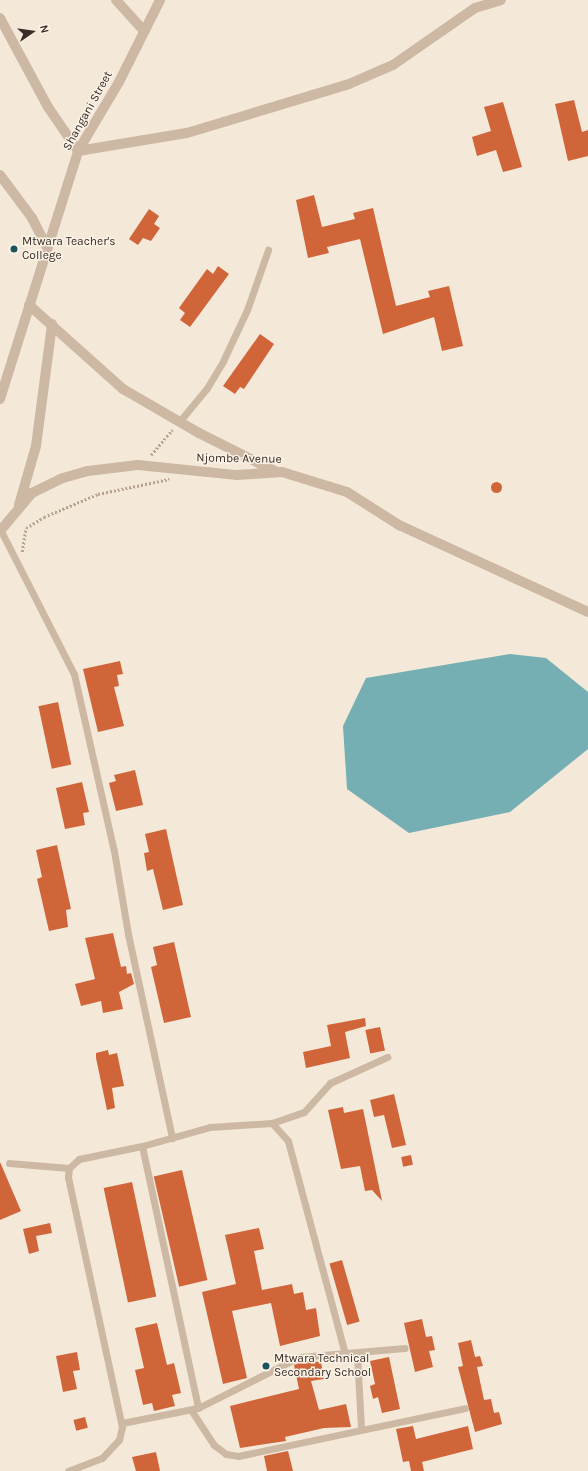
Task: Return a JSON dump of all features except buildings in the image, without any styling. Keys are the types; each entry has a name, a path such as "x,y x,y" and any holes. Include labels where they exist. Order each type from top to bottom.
{"street":[{"path":"116,0 144,31"},
{"name":"Shangani Street","path":"0,399 78,151 160,0"},
{"path":"0,18 48,108 78,151 187,133 349,84 393,65 475,8 501,0"},
{"path":"0,175 32,218 47,248"},
{"path":"29,305 123,389 179,422 275,471"},
{"path":"19,505 36,446 52,324"},
{"name":"Njombe Avenue","path":"0,531 19,505 32,493 63,478 138,465 238,475 275,471 347,492 399,525 588,612"}],"lane":[{"path":"179,422 223,361 247,310 268,250"},
{"path":"0,531 20,565 74,674 114,851 128,934 172,1138"},
{"path":"9,1163 69,1168 79,1158 142,1146 210,1127 272,1123 304,1112 330,1083 387,1057"},
{"path":"272,1123 288,1141 345,1354"},
{"path":"142,1146 194,1409 214,1446 226,1454 238,1456 465,1408"},
{"path":"68,1471 109,1453 119,1440 122,1423 69,1168"},
{"path":"122,1423 194,1409 299,1357 357,1354 405,1348"},
{"path":"357,1354 361,1429"}],"path":[{"path":"138,465 157,450 179,422"},
{"path":"20,565 26,528 76,502 165,481 180,470"}],"water":[{"path":"510,654 546,658 588,692 588,749 510,812 409,833 347,789 343,726 366,678"}],"place":[{"name":"Mtwara Teacher's College","path":"14,249"},
{"name":"Mtwara Technical Secondary School","path":"266,1366"}]}
